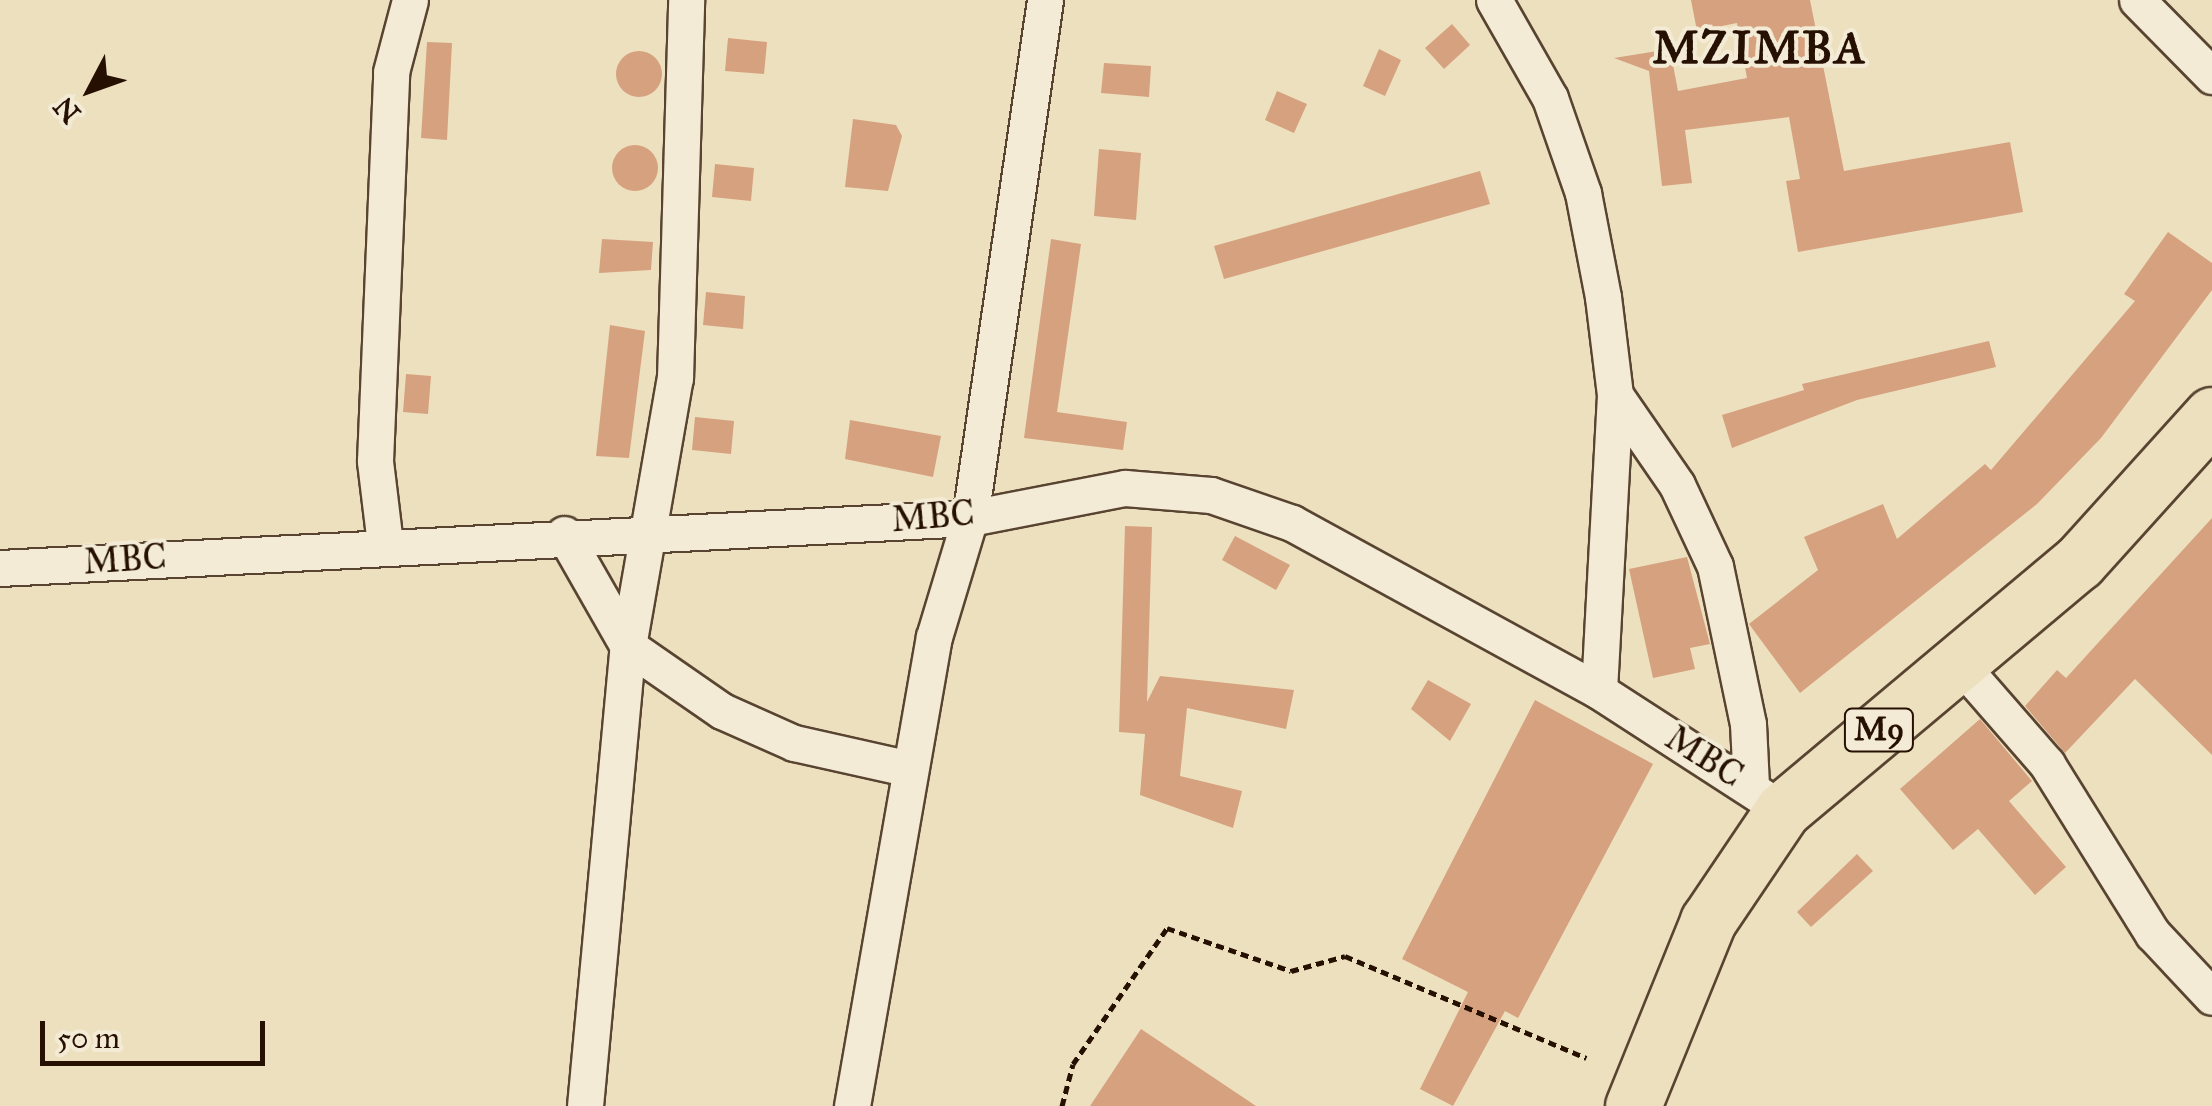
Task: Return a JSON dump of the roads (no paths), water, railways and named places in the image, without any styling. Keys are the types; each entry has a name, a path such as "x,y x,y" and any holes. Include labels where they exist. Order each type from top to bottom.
{"main road":[{"name":"M9","path":"1633,1106 1708,921 1767,798 1960,664 2078,562 2212,415"}],"street":[{"path":"385,544 375,461 392,72 410,0"},
{"path":"585,1106 628,646 654,530 657,444 675,378 686,0"},
{"path":"852,1106 934,637 970,518 1045,0"},
{"path":"1494,0 1550,98 1583,193 1615,396 1598,691"},
{"path":"2136,0 2212,76"},
{"path":"1615,396 1677,485 1714,566 1767,798"},
{"name":"MBC","path":"0,568 564,534 970,518 1125,488 1211,496 1292,524 1598,691 1767,798"},
{"path":"564,534 628,646 722,711 794,744 910,769"},
{"path":"1960,664 2047,764 2153,934 2212,996"}],"district":[{"name":"MZIMBA","path":"1760,48"}]}
